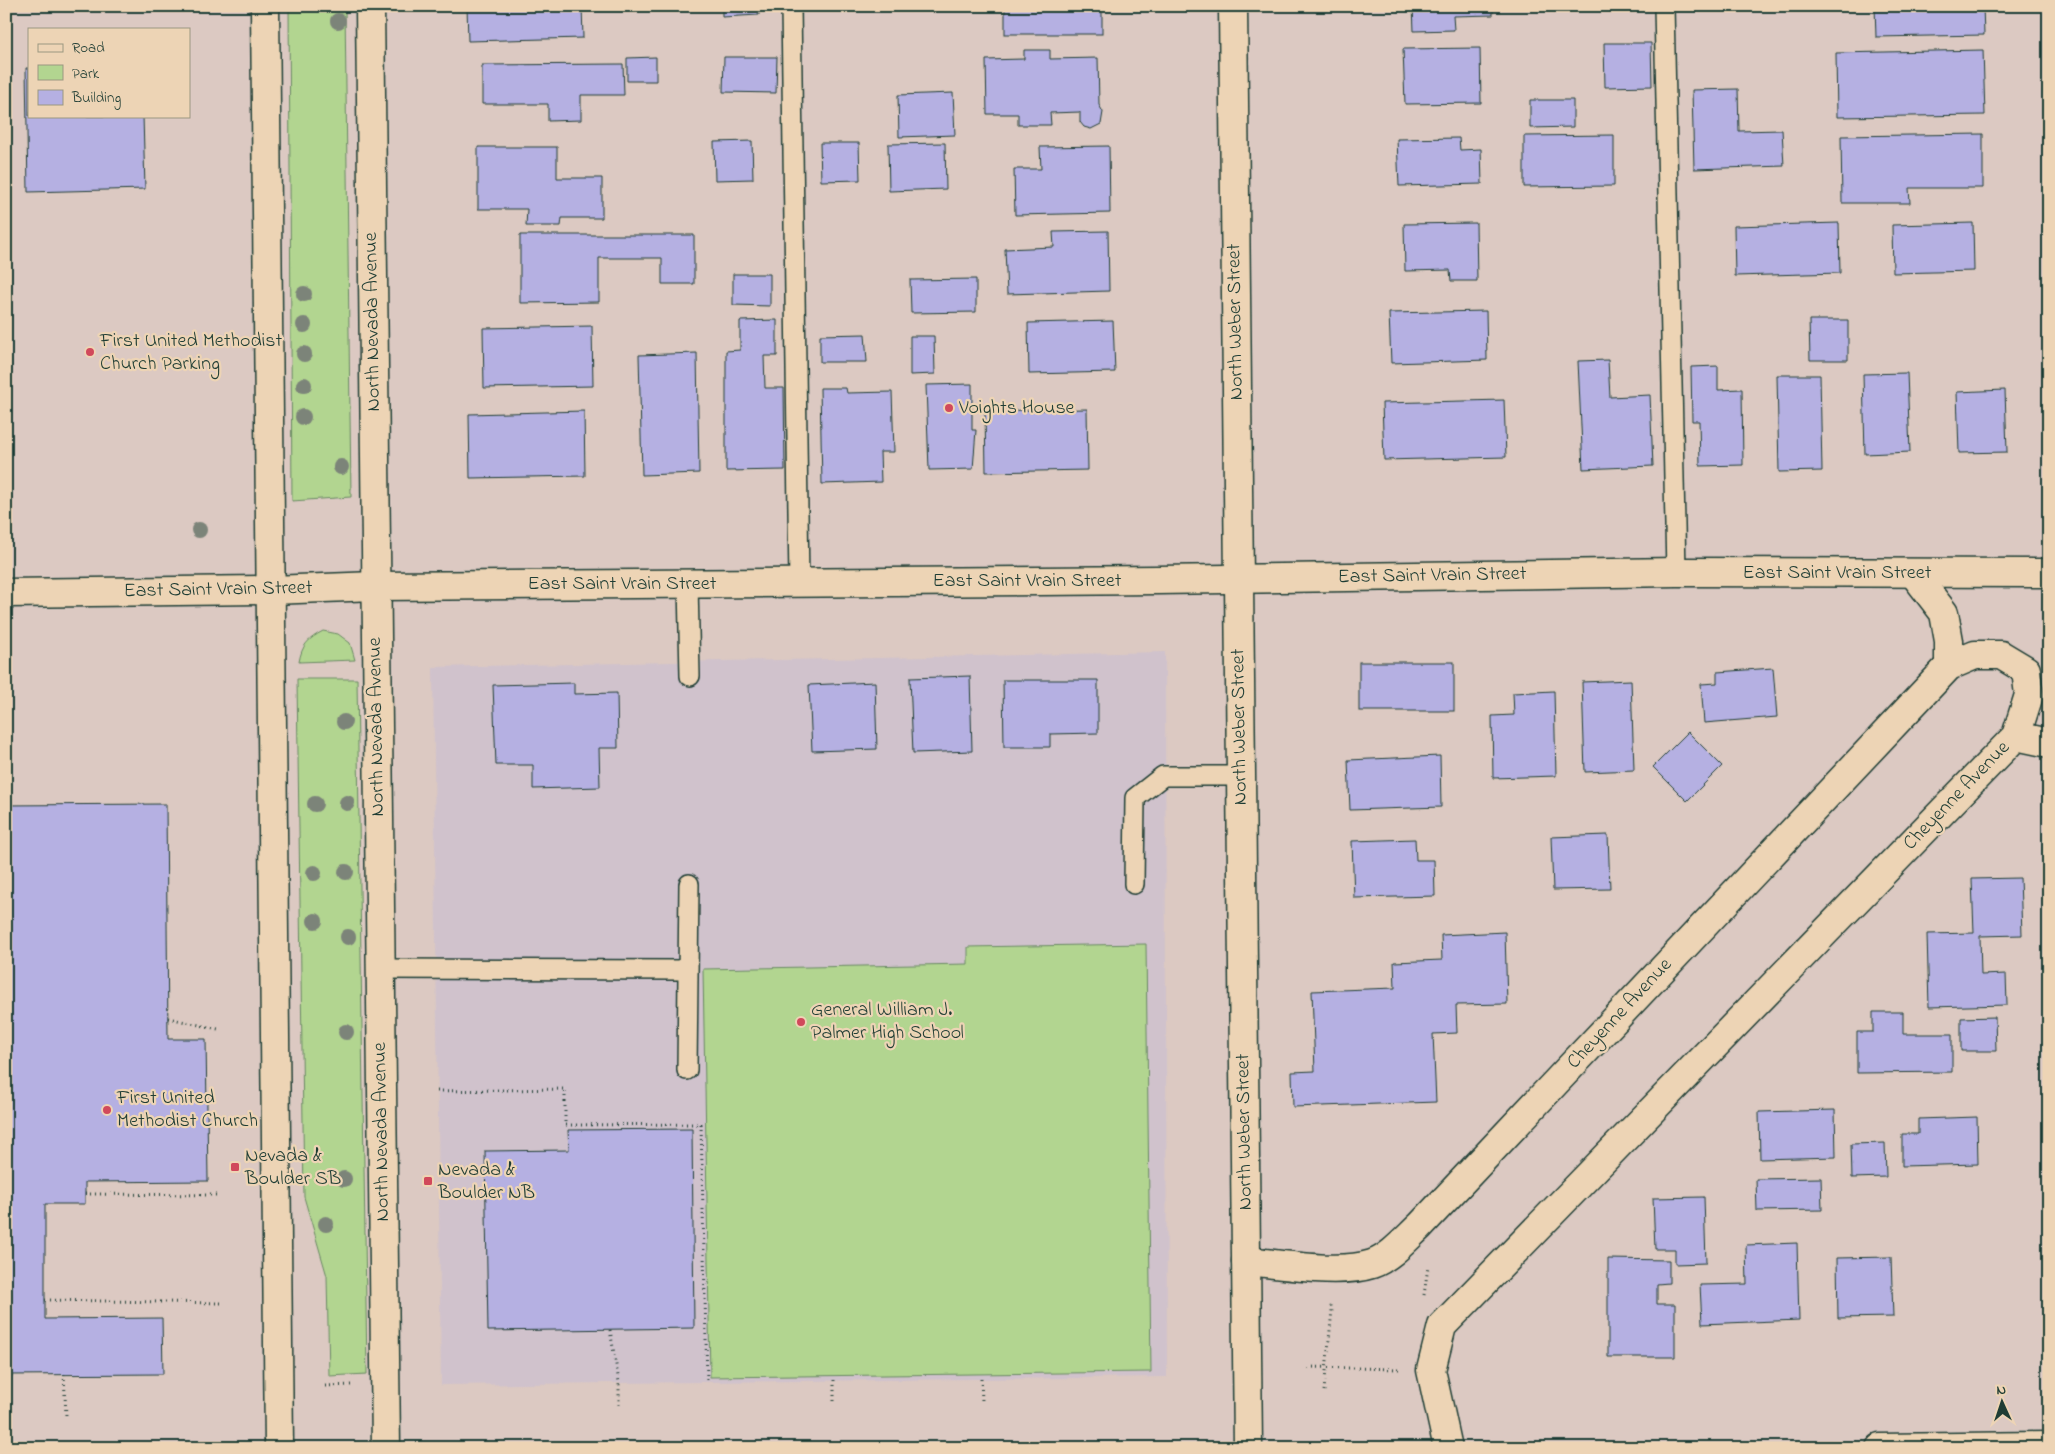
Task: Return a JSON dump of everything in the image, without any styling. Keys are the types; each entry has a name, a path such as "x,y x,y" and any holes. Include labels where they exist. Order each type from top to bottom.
{"street":[{"path":"265,6 279,1448"},
{"name":"North Nevada Avenue","path":"370,6 386,1448"},
{"name":"North Weber Street","path":"1233,6 1248,1448"},
{"name":"East Saint Vrain Street","path":"6,593 272,590 375,586 1238,579 1676,572 2049,573"},
{"path":"1914,574 1944,613 1949,641 1950,666"},
{"name":"Cheyenne Avenue","path":"1246,1260 1328,1269 1373,1264 1396,1248 1420,1226 1950,666 1975,655 2001,655 2026,670 2030,695 2016,736 1442,1326 1431,1370 1448,1448"},
{"name":"Cheyenne Avenue","path":"2016,736 2049,743"},
{"path":"1880,1448 2049,1446"}],"lane":[{"path":"791,6 799,583"},
{"path":"1664,6 1676,572"},
{"path":"688,584 690,676"},
{"path":"1134,884 1135,798 1163,776 1241,776"},
{"path":"687,1070 689,884"},
{"path":"380,969 687,970"}],"path":[{"path":"168,1018 218,1029"},
{"path":"437,1091 565,1089 565,1125 702,1124 707,1382"},
{"path":"85,1194 219,1196"},
{"path":"1420,1266 1428,1265 1423,1303"},
{"path":"1324,1391 1330,1305 1328,1296"},
{"path":"1330,1305 1338,1298"},
{"path":"45,1300 222,1303"},
{"path":"610,1330 618,1382 619,1405"},
{"path":"1398,1369 1399,1362"},
{"path":"1308,1367 1406,1369"},
{"path":"64,1374 66,1416"},
{"path":"981,1379 982,1401"},
{"path":"834,1380 834,1403"},
{"path":"325,1386 355,1385"}],"shaded area":[{"name":"General William J. Palmer High School","path":"1165,652 1167,1377 441,1385 433,667"}],"green space":[{"path":"289,6 345,6 351,497 292,501"},
{"path":"323,631 338,634 350,643 355,660 299,662 306,643"},
{"path":"297,679 357,679 367,1374 329,1376 327,1276 304,1197"},
{"path":"1146,944 1151,1372 710,1377 703,969 968,964 968,947"}],"building":[{"path":"467,6 582,6 583,38 468,41"},
{"path":"722,6 759,6 759,15 722,17"},
{"path":"817,6 853,6 853,9 817,10"},
{"path":"1005,6 1102,6 1102,34 1005,34"},
{"path":"1413,6 1493,6 1493,15 1453,16 1454,30 1414,31"},
{"path":"1875,6 1983,6 1984,35 1876,37"},
{"path":"1604,43 1651,43 1652,86 1605,87"},
{"path":"1480,48 1481,103 1405,104 1403,49"},
{"path":"1024,50 1050,50 1050,59 1098,58 1099,105 1103,112 1101,124 1091,129 1084,127 1080,122 1080,112 1050,113 1051,125 1018,125 1018,114 987,114 986,60 1024,59"},
{"path":"1983,50 1985,115 1837,117 1836,53"},
{"path":"656,57 656,81 627,81 627,58"},
{"path":"724,57 777,57 776,93 723,92"},
{"path":"623,64 624,95 581,95 581,120 548,121 548,104 482,104 482,65"},
{"path":"26,68 28,68 28,118 143,118 145,189 28,192"},
{"path":"1738,89 1739,131 1782,130 1784,166 1694,169 1692,90"},
{"path":"953,93 955,135 899,137 898,95"},
{"path":"1530,100 1573,100 1573,127 1530,128"},
{"path":"1983,134 1983,188 1909,188 1910,203 1842,203 1841,136"},
{"path":"1614,135 1614,186 1524,187 1524,136"},
{"path":"1459,138 1460,150 1481,149 1482,184 1399,186 1397,139"},
{"path":"752,141 753,179 715,180 714,142"},
{"path":"820,143 859,143 860,180 821,181"},
{"path":"945,143 946,189 889,191 888,144"},
{"path":"1109,146 1110,213 1015,215 1014,169 1041,169 1040,147"},
{"path":"478,147 557,147 557,178 602,178 602,218 562,218 561,226 526,226 527,209 478,209"},
{"path":"1476,223 1477,281 1451,281 1450,270 1405,271 1404,224"},
{"path":"1839,223 1840,273 1735,276 1734,226"},
{"path":"1973,223 1974,271 1893,273 1892,225"},
{"path":"1108,231 1109,291 1007,294 1005,249 1054,247 1053,232"},
{"path":"520,235 694,235 694,284 662,284 662,258 599,258 599,302 520,303"},
{"path":"733,274 770,274 770,306 733,305"},
{"path":"976,279 976,312 911,313 910,280"},
{"path":"1486,311 1487,360 1391,363 1389,313"},
{"path":"777,320 777,356 764,356 765,388 784,388 785,470 726,471 726,351 740,350 740,321"},
{"path":"1809,320 1848,320 1848,360 1810,360"},
{"path":"1113,321 1115,372 1029,374 1028,323"},
{"path":"592,326 593,386 484,388 483,328"},
{"path":"865,334 867,362 820,362 820,335"},
{"path":"910,336 934,336 935,374 910,375"},
{"path":"697,353 699,473 642,475 639,355"},
{"path":"1608,360 1610,397 1650,395 1653,466 1583,469 1578,361"},
{"path":"1718,366 1718,390 1742,389 1743,465 1700,466 1699,421 1692,421 1691,367"},
{"path":"1907,373 1910,452 1865,454 1863,374"},
{"path":"1777,375 1820,375 1822,471 1779,472"},
{"name":"Voights House","path":"972,384 972,430 976,430 973,469 929,470 926,385"},
{"path":"820,388 846,388 847,393 892,392 894,452 880,452 881,482 822,484"},
{"path":"2005,390 2007,452 1959,453 1957,392"},
{"path":"1504,400 1506,457 1384,460 1382,403"},
{"path":"1087,409 1088,470 986,472 985,411"},
{"path":"584,411 585,476 470,478 469,414"},
{"path":"1359,662 1454,662 1454,711 1359,711"},
{"path":"1773,668 1777,717 1704,723 1701,684 1717,683 1717,672"},
{"path":"970,676 972,751 913,753 910,678"},
{"path":"1003,680 1098,680 1098,733 1050,734 1050,747 1004,747"},
{"path":"1631,680 1634,770 1585,772 1582,682"},
{"path":"875,682 877,749 812,751 809,685"},
{"path":"574,683 574,694 617,693 618,748 599,748 600,787 533,789 533,765 496,765 493,685"},
{"path":"1554,691 1556,776 1493,778 1492,716 1514,715 1513,693"},
{"path":"1688,732 1722,766 1687,801 1653,767"},
{"path":"1440,756 1441,807 1350,810 1348,760"},
{"name":"First United Methodist Church","path":"166,804 168,1039 206,1039 208,1181 85,1182 85,1204 45,1204 45,1319 162,1318 163,1374 6,1375 6,805"},
{"path":"1608,835 1610,889 1553,890 1551,837"},
{"path":"1415,839 1416,860 1434,860 1435,896 1354,898 1352,841"},
{"path":"2020,878 2022,935 1980,936 1981,975 2006,974 2007,1005 1929,1007 1927,934 1974,933 1972,879"},
{"path":"1505,932 1507,1004 1456,1005 1457,1033 1433,1034 1436,1102 1293,1107 1292,1072 1315,1071 1312,991 1395,988 1394,962 1442,960 1441,935"},
{"path":"1873,1012 1903,1012 1903,1034 1952,1034 1952,1072 1857,1073 1857,1032 1873,1032"},
{"path":"1995,1017 1996,1051 1961,1051 1961,1018"},
{"path":"1835,1110 1836,1157 1760,1159 1759,1112"},
{"path":"1977,1117 1978,1164 1902,1166 1902,1134 1918,1134 1918,1119"},
{"path":"692,1129 694,1328 488,1331 485,1151 569,1150 568,1130"},
{"path":"1885,1143 1886,1177 1852,1178 1851,1144"},
{"path":"1821,1178 1822,1210 1757,1211 1756,1179"},
{"path":"1704,1197 1706,1263 1675,1264 1675,1249 1655,1249 1653,1198"},
{"path":"1797,1243 1799,1320 1702,1324 1700,1285 1747,1284 1746,1245"},
{"path":"1891,1257 1893,1317 1838,1318 1837,1258"},
{"path":"1608,1259 1669,1260 1669,1283 1657,1284 1657,1304 1675,1304 1675,1357 1608,1357"}],"place":[{"name":"First United Methodist Church Parking","path":"90,352"},
{"name":"Voights House","path":"949,408"},
{"name":"General William J. Palmer High School","path":"801,1022"},
{"name":"First United Methodist Church","path":"107,1110"},
{"name":"Nevada & Boulder SB","path":"235,1167"},
{"name":"Nevada & Boulder NB","path":"428,1181"}]}
